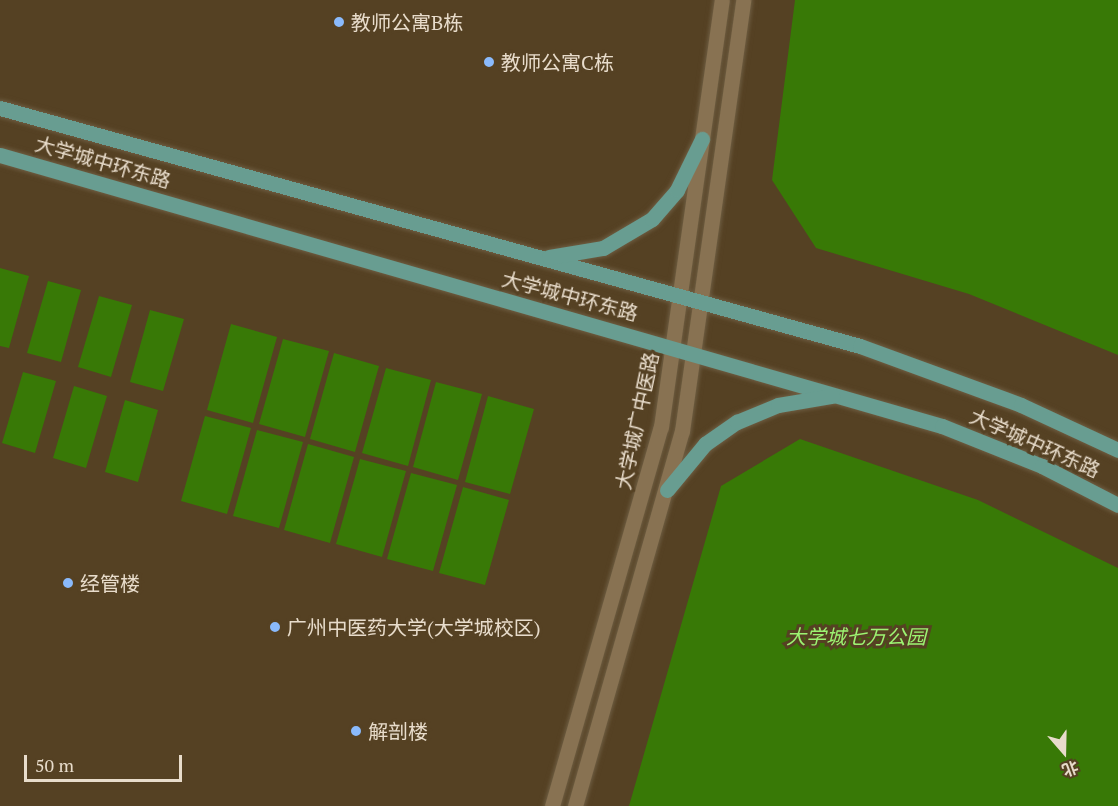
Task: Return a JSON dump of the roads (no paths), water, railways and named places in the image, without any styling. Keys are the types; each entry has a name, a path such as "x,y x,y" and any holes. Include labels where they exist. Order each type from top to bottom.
{"main road":[{"name":"大学城广中医路","path":"552,806 642,501 675,346 722,0"},
{"path":"575,806 667,490 703,302 743,0"},
{"name":"大学城中环东路","path":"0,108 703,302 922,367 1118,450"},
{"path":"532,256 584,253 636,231 677,190 702,140"},
{"name":"大学城中环东路","path":"0,155 844,396 1000,448 1118,505"},
{"path":"667,490 705,444 737,422 778,405 844,396"}],"place":[{"name":"教师公寓B栋","path":"339,22"},
{"name":"教师公寓C栋","path":"489,62"},
{"name":"经管楼","path":"68,583"},
{"name":"广州中医药大学(大学城校区)","path":"275,627"},
{"name":"解剖楼","path":"356,731"}],"park label":[{"name":"大学城七万公园","path":"856,636"}]}
